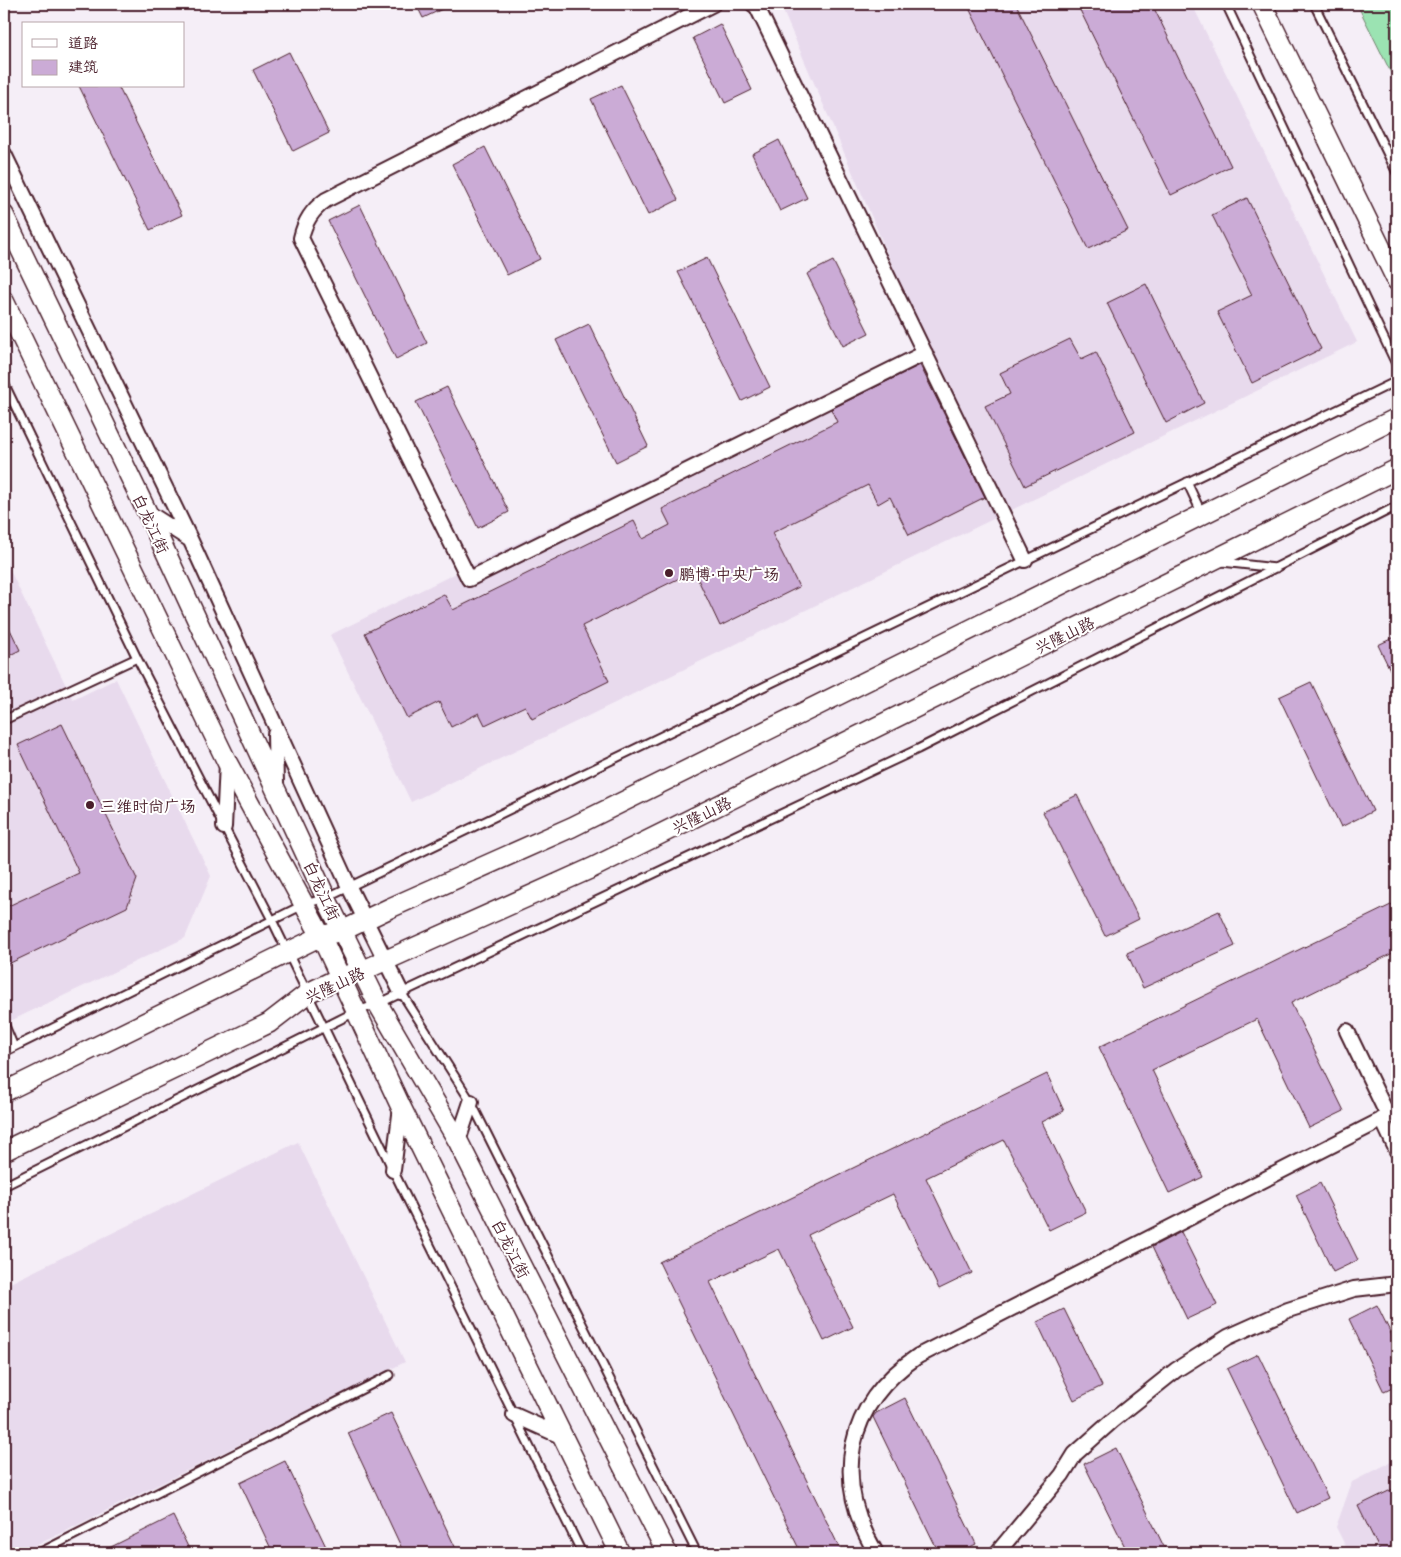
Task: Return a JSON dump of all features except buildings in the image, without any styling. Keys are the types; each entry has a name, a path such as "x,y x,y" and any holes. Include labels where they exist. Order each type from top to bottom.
{"street":[{"path":"713,4 326,200 313,211 304,228 301,238 469,580 925,353"},
{"path":"753,4 761,16 1025,560"},
{"path":"1262,4 1397,281"},
{"name":"白龙江街","path":"4,154 190,539 275,728 401,992"},
{"name":"白龙江街","path":"4,215 147,512 326,898 378,1004 458,1141 667,1553"},
{"name":"白龙江街","path":"4,301 227,762 321,936 401,1107 620,1553"},
{"path":"4,1092 321,936 342,931 572,827 1397,418"},
{"name":"兴隆山路","path":"4,1151 269,1023 308,993 341,977 362,971 592,868 1397,469"},
{"path":"147,512 190,539"},
{"path":"275,728 276,788"},
{"path":"224,828 227,762"},
{"path":"1347,1031 1389,1115 1397,1151"},
{"path":"458,1141 471,1102"},
{"path":"392,1170 401,1107"},
{"path":"876,1553 861,1526 855,1509 850,1474 851,1456 854,1438 868,1405 890,1377 918,1356 1389,1115"},
{"path":"997,1553 1062,1475 1075,1454 1112,1421 1176,1370 1228,1338 1288,1310 1354,1289 1397,1284"},
{"path":"514,1415 562,1436"}],"lane":[{"path":"1226,4 1397,366"},
{"path":"1314,4 1397,173"},
{"path":"4,1052 305,904 326,898 1397,381"},
{"path":"4,383 137,658 272,920 392,1170 582,1553"},
{"path":"1187,482 1202,514"},
{"path":"4,1186 357,1011 378,1004 918,749 1397,506"},
{"path":"1212,560 1276,568"},
{"path":"4,720 137,658"},
{"path":"401,992 471,1102 697,1553"},
{"path":"4,1023 14,1047"},
{"path":"39,1553 390,1375"}],"shaded area":[{"path":"780,4 1192,4 1357,342 411,802 330,635 926,343"},
{"name":"三维时尚广场","path":"4,558 73,700 116,679 211,876 185,938 4,1024"},
{"path":"298,1142 405,1362 21,1553 4,1553 4,1286"},
{"path":"1397,1459 1397,1553 1349,1553 1336,1527 1352,1482"}],"green space":[{"path":"1357,4 1397,4 1397,85"}],"place":[{"name":"鹏博·中央广场","path":"669,573"},
{"name":"三维时尚广场","path":"90,805"}]}
